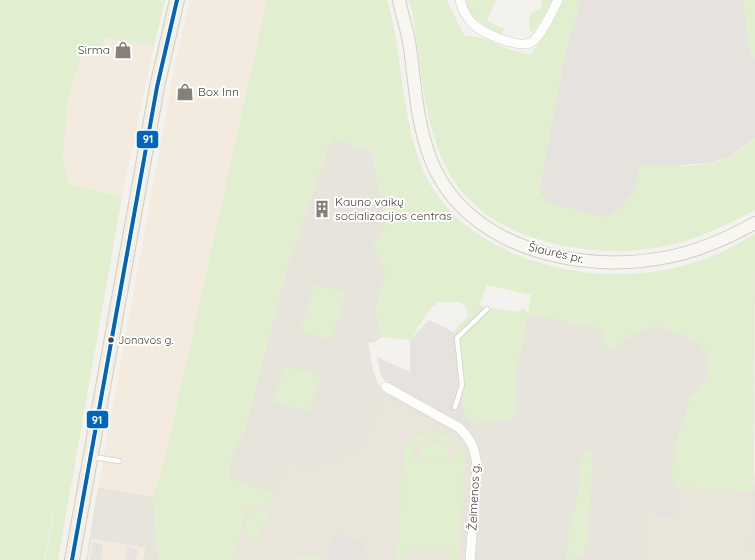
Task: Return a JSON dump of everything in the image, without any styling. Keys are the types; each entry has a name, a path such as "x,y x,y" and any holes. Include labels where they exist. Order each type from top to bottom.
{"main road":[{"path":"72,560 157,87 177,0"},
{"name":"Šiaurės pr.","path":"399,0 408,39 420,127 431,160 440,180 452,198 466,212 490,230 525,247 549,254 575,259 625,263 669,257 696,249 724,239 755,223"}],"street":[{"path":"460,0 461,5 474,25 484,32 522,45 531,43 538,36 558,0"},
{"name":"Žeimenos g.","path":"386,386 458,427 471,441 476,455 477,466 470,560"}],"lane":[{"path":"455,407 462,385 457,338 487,309"},
{"path":"90,456 119,461"}],"shaded area":[{"path":"190,0 267,0 164,462 153,497 98,487 176,58"},
{"path":"580,0 663,0 625,163 640,165 635,192 621,208 606,218 547,203 539,191 564,59"},
{"path":"663,0 743,0 748,44 755,59 755,138 730,157 710,163 670,166 625,163"},
{"path":"105,38 154,45 122,197 70,185 63,157 68,96 85,44"},
{"path":"334,138 372,152 387,223 374,245 386,274 376,309 382,337 375,342 368,343 373,370 379,386 392,387 459,422 470,431 474,423 514,418 516,373 528,313 603,329 615,349 631,335 657,325 698,341 710,358 706,381 691,400 676,443 754,492 755,470 755,560 333,560 300,557 296,560 232,560 248,504 229,479 231,457 245,430 286,271 329,146"},
{"path":"364,299 367,328 361,329 359,300"},
{"path":"429,320 454,332 462,402 466,418 474,423 470,431 459,422 392,387 384,380 380,372 377,357 410,372 410,340"},
{"path":"386,398 454,433 464,444 469,456 463,560 335,560 300,557 296,560 232,560 248,504 270,507 286,461 312,468 358,448 362,449 378,406"},
{"path":"98,487 153,497 157,544 160,560 143,560 145,548 92,539 88,560 86,560"},
{"path":"677,487 754,492 751,550 755,551 755,560 643,560 646,506 655,507 656,498 676,500"},
{"path":"657,499 680,501 678,518 656,516"},
{"path":"338,533 362,541 367,560 335,560 327,558 334,535 338,536"},
{"path":"92,539 145,548 143,560 88,560"},
{"path":"93,542 103,544 101,560 90,560"},
{"path":"127,547 138,549 136,560 125,560"}],"green space":[{"path":"0,0 165,0 154,45 105,38 100,49 85,45 68,96 63,157 70,185 122,197 58,560 45,560 63,460 44,560 0,560"},
{"path":"267,0 387,0 397,43 410,129 423,170 441,200 465,224 493,244 525,258 560,268 595,273 630,274 663,270 698,261 718,254 755,234 754,492 677,487 671,476 676,443 691,400 706,381 710,358 698,341 657,325 631,335 616,349 602,344 603,329 528,314 516,373 514,418 473,423 466,418 462,402 454,332 468,317 467,308 460,302 438,302 430,309 410,340 382,337 376,309 386,274 373,245 387,223 372,152 334,138 329,146 286,271 245,430 231,457 229,479 275,494 270,507 248,504 232,560 160,560 157,544 153,497 164,462","holes":["487,285 531,295 528,313 522,308 518,312 483,307 480,303"]},
{"path":"409,0 448,0 448,3 464,35 483,38 508,49 530,55 543,37 564,0 580,0 564,59 539,191 547,203 606,218 621,208 635,192 640,165 686,166 721,161 740,151 755,138 755,210 720,227 685,241 660,247 604,251 575,248 545,242 517,232 492,218 470,201 453,179 443,161 436,142 425,100 413,16"},
{"path":"466,0 496,0 487,21 504,29 501,35 473,17 467,6"},
{"path":"542,0 554,0 533,33 530,31 529,20 531,13 541,9"},
{"path":"743,0 755,0 755,59 751,53 747,38"},
{"path":"315,284 346,293 331,340 300,331"},
{"path":"284,365 320,376 309,412 273,402"},
{"path":"434,433 450,438 454,441 463,453 465,459 458,555 455,560 447,560 453,552 404,549 409,560 397,560 403,457 407,447 414,440 423,435","holes":["434,439 453,447 458,454 459,459 410,456 416,446 422,442"]},
{"path":"422,443 448,445 448,457 421,456"},
{"path":"589,451 593,461 587,544 583,554 575,557 575,560 565,560 569,532 578,494 580,465 585,452"},
{"path":"252,507 268,512 258,540 242,535"},
{"path":"300,557 317,557 333,560 296,560"}],"transit line":[{"name":"91","path":"72,560 157,87 177,0"}],"place":[{"name":"Sirma","path":"123,50"},
{"name":"Box Inn","path":"185,92"},
{"name":"Kauno vaikų socializacijos centras","path":"322,209"},
{"name":"Jonavos g.","path":"111,340"}]}
